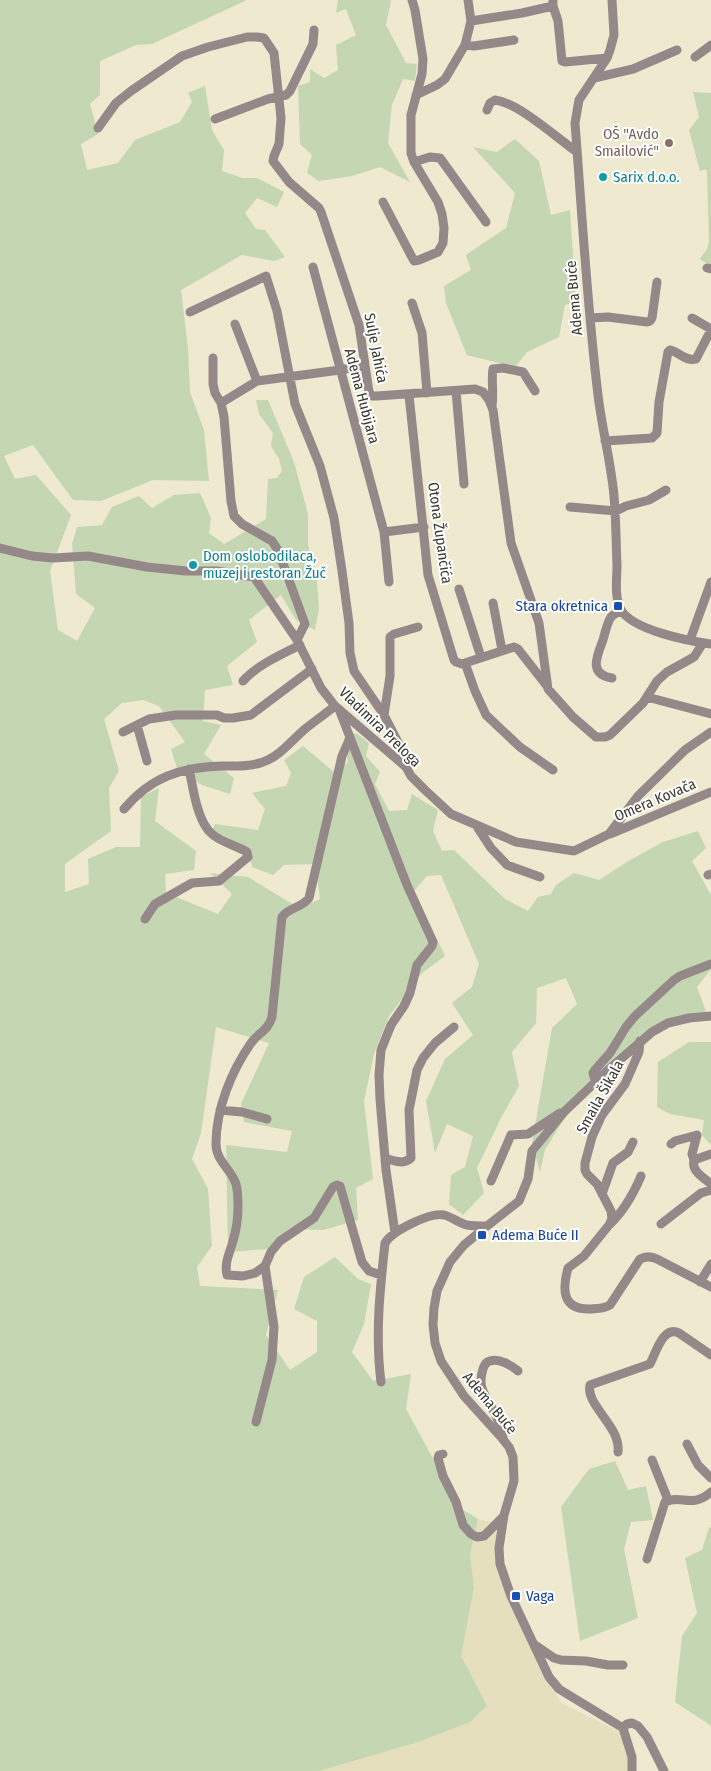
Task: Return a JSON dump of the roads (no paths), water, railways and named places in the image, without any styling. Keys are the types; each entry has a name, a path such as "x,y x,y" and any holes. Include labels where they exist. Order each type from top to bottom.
{"street":[{"path":"383,202 414,260 419,260 438,252 443,243 442,214 438,202 414,162 411,153 411,115 422,74 423,59 416,10 412,0"},
{"path":"416,94 437,85 445,79 465,45 470,21 468,0"},
{"name":"Adema Buće","path":"612,0 614,35 607,58 579,100 576,109 577,152 590,318 598,397 612,475 616,511 616,584 621,610"},
{"path":"470,21 522,13 553,3 558,22 562,61 607,58"},
{"path":"215,119 268,99 286,95 290,91 313,44 314,30"},
{"name":"Sulje Jahića","path":"98,128 116,103 182,56 247,37 264,38 274,53 281,118 280,138 273,162 288,182 319,208 321,212 360,325 369,392 372,396 409,395 475,389 483,392 492,406"},
{"path":"465,45 514,40"},
{"path":"695,57 711,45"},
{"path":"594,78 633,69 677,50"},
{"path":"487,110 490,103 495,100 506,103 532,118 577,152"},
{"path":"414,162 430,157 440,158 486,222"},
{"name":"Adema Hubijara","path":"313,267 384,532 388,582"},
{"path":"190,312 266,276 278,312 295,404 320,466 334,518 349,623 350,653 354,671 384,715 402,750 406,767"},
{"path":"590,318 608,317 650,321 657,282"},
{"path":"412,303 422,333 426,393"},
{"path":"605,441 652,438 657,433 668,352 670,350 674,351 690,360 696,359 711,330 692,318"},
{"path":"235,324 257,381"},
{"path":"213,358 213,384 215,394 221,403 224,417 234,516 242,524 272,542 278,550 305,624 298,643 248,676 244,681"},
{"path":"221,403 257,381 340,370 366,364"},
{"path":"535,390 523,372 503,368 493,370 494,390 492,406 511,543 539,623 548,689"},
{"path":"456,390 464,484"},
{"name":"Otona Župančića","path":"409,395 430,583 437,600 454,660 459,664 466,663 475,691 486,715 520,747 553,770"},
{"path":"570,507 616,511 626,506 649,500 666,490"},
{"path":"384,532 424,527"},
{"name":"Vladimira Preloga","path":"0,548 32,556 53,558 88,556 148,567 249,575 258,581 298,643 321,688 337,707 406,767 411,776 439,805 451,814 516,842 574,851 609,834 638,796 685,750 711,732"},
{"path":"690,640 711,582"},
{"name":"Otona Župančića","path":"459,589 481,657"},
{"path":"493,603 502,650"},
{"path":"612,678 604,676 597,670 596,661 608,623 612,616 621,610 642,627 707,644"},
{"path":"384,715 390,676 390,637 418,626"},
{"path":"466,663 502,650 514,647 518,649 548,689 573,717 588,731 599,738 605,738 616,730 647,697 657,680 667,672 694,657 707,644"},
{"path":"123,732 149,719 176,715 217,715 224,718 233,718 251,715 312,669"},
{"path":"647,697 711,714"},
{"path":"124,809 136,795 160,778 197,767 248,766 264,762 278,754 305,729 337,707 407,885 433,942 417,965 410,993 391,1026 381,1050 380,1099 385,1158 395,1233"},
{"path":"137,725 147,761"},
{"path":"265,1266 255,1273 242,1276 227,1275 225,1267 234,1241 238,1198 236,1183 219,1158 216,1146 220,1110 240,1060 254,1038 269,1027 272,1017 282,917 286,912 305,904 308,898 340,764 350,738"},
{"path":"145,919 155,904 196,882 219,881 248,857 247,852 218,839 208,831 198,807 189,769"},
{"name":"Omera Kovača","path":"609,834 711,792"},
{"path":"476,825 491,848 507,865 540,877"},
{"path":"596,1083 593,1074 595,1070 610,1053 635,1016 674,980 711,964"},
{"name":"Adema Buće","path":"622,1728 559,1689 549,1677 511,1596 500,1564 500,1540 504,1515 514,1481 513,1457 503,1439 478,1414 452,1380 441,1361 435,1343 434,1308 437,1291 450,1262 464,1245 519,1202 528,1179 532,1151 565,1111 640,1041 668,1023 689,1018 711,1016"},
{"path":"385,1158 401,1162 406,1162 412,1158 409,1110 417,1070 423,1058 435,1043 454,1027"},
{"name":"Smaila Šikala","path":"609,1225 612,1219 612,1211 597,1184 587,1174 585,1163 592,1137 602,1115 625,1084 639,1052 640,1041"},
{"path":"220,1110 242,1112 267,1119"},
{"name":"Adema Buće","path":"491,1180 511,1135 528,1134 565,1111"},
{"path":"671,1144 675,1141 698,1135 692,1154 694,1169 711,1184"},
{"path":"602,1194 613,1163 628,1152 632,1142"},
{"path":"694,1160 711,1154"},
{"path":"641,1176 633,1194 618,1217 609,1225 584,1256 568,1268 565,1286 566,1298 571,1304 584,1309 605,1308 610,1304 640,1259 652,1256 711,1287"},
{"path":"256,1422 272,1360 274,1327 265,1266 271,1252 280,1241 314,1218 333,1187 340,1186 362,1262 369,1271 381,1275"},
{"path":"661,1224 701,1193 711,1190"},
{"path":"381,1382 378,1347 381,1275 385,1243 388,1237 418,1221 435,1215 444,1215 465,1224 486,1226"},
{"path":"700,1282 711,1264"},
{"path":"618,1452 617,1438 611,1426 596,1406 590,1391 590,1385 650,1364 664,1337 674,1331 711,1355"},
{"path":"503,1439 496,1414 483,1394 481,1387 482,1372 485,1364 490,1360 504,1362 518,1371"},
{"path":"688,1444 698,1465 711,1478"},
{"path":"443,1454 439,1455 438,1458 443,1476 456,1502 463,1525 471,1534 477,1537 484,1536 504,1515"},
{"path":"652,1460 668,1500"},
{"path":"668,1500 694,1502 711,1492"},
{"path":"647,1559 665,1502 668,1500"},
{"path":"534,1645 554,1658 561,1660 623,1665"},
{"path":"632,1771 632,1757 622,1728 632,1723 643,1732 664,1771"}],"place":[{"name":"OŠ \"Avdo Smailović\"","path":"669,143"},
{"name":"Sarix d.o.o.","path":"603,177"},
{"name":"Dom oslobodilaca, muzej i restoran Žuč","path":"193,565"},
{"name":"Stara okretnica","path":"618,606"},
{"name":"Adema Buće II","path":"482,1235"},
{"name":"Vaga","path":"516,1596"}]}
